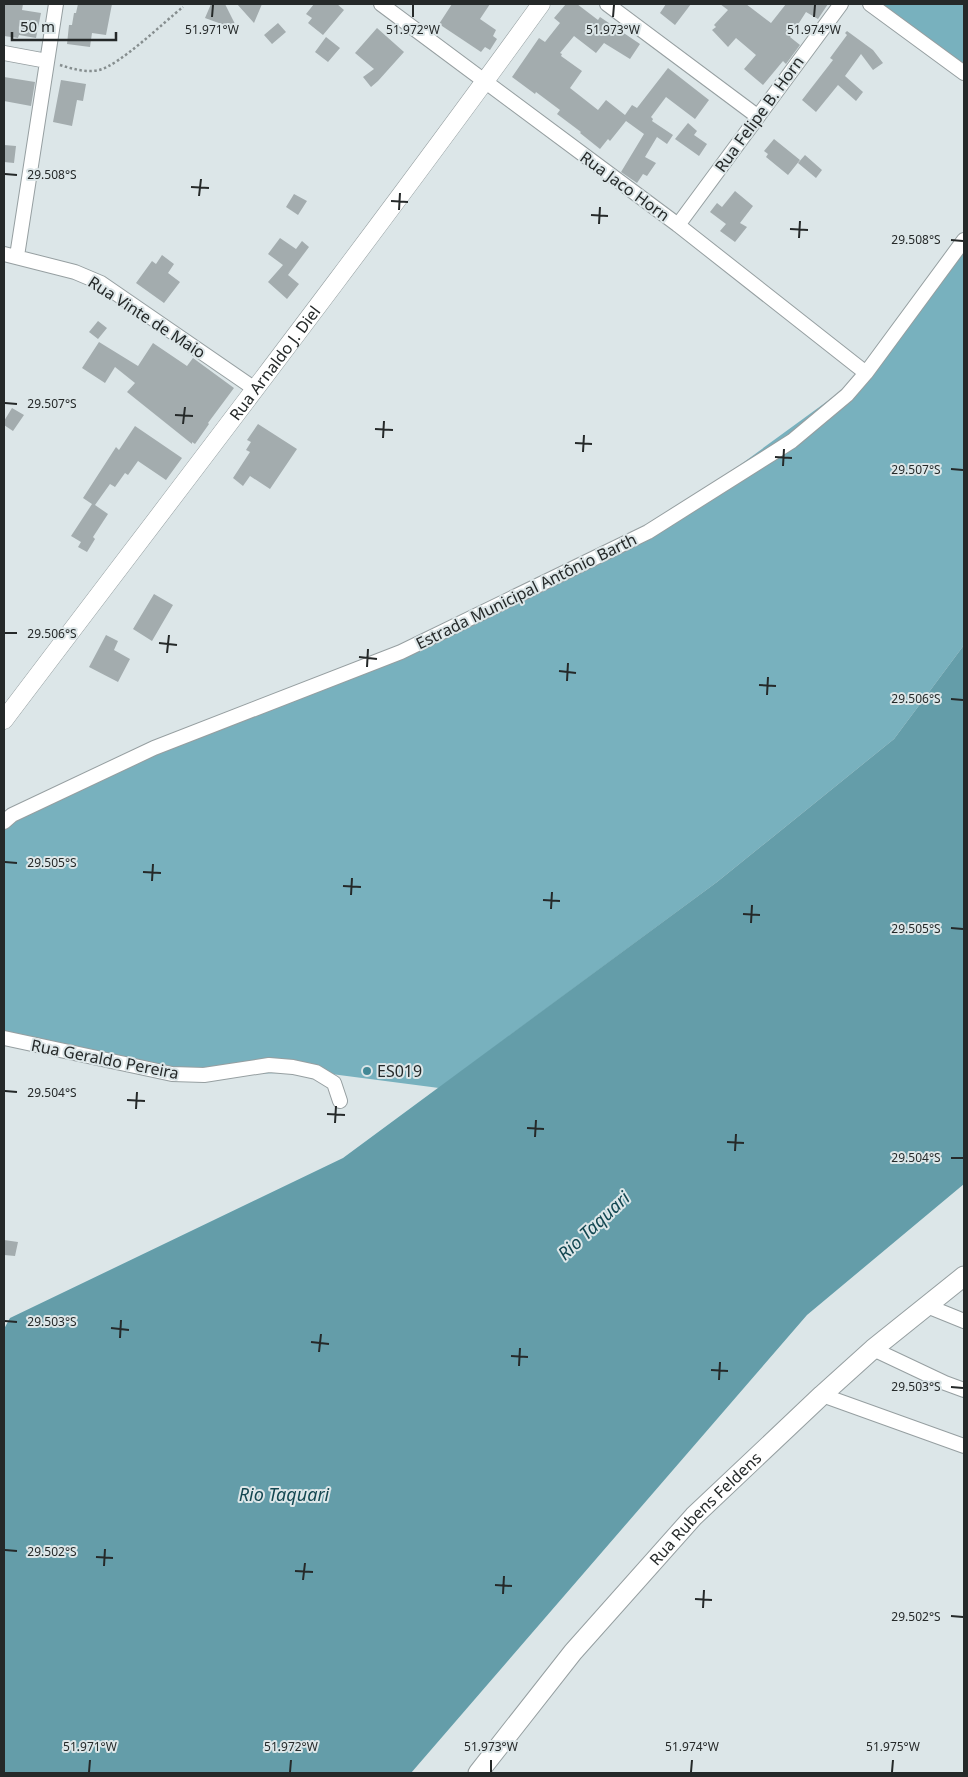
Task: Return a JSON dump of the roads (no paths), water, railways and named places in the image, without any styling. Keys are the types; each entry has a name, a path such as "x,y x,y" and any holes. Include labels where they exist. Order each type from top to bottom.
{"main road":[{"name":"Rua Rubens Feldens","path":"478,1773 573,1652 694,1516 822,1394 873,1349 964,1276"}],"street":[{"path":"10,255 47,62 56,4"},
{"name":"Rua Jaco Horn","path":"380,4 678,225 866,373"},
{"name":"Rua Arnaldo J. Diel","path":"4,720 255,388 541,4"},
{"path":"607,4 757,116"},
{"name":"Rua Felipe B. Horn","path":"678,225 841,4"},
{"path":"870,4 964,73"},
{"path":"4,53 47,62"},
{"name":"Estrada Municipal Antônio Barth","path":"4,822 12,815 154,748 401,652 648,532 792,441 847,395 866,373 964,240"},
{"name":"Rua Vinte de Maio","path":"10,255 75,272 101,283 255,388"},
{"name":"Rua Geraldo Pereira","path":"4,1038 172,1074 204,1075 269,1065 293,1067 316,1072 334,1083 340,1101"},
{"path":"927,1306 964,1321"},
{"path":"873,1349 964,1390"},
{"path":"822,1394 964,1446"}],"water":[{"name":"Rio Taquari","path":"964,645 964,1184 807,1315 411,1773 4,1773 4,1329 10,1318 343,1158 717,882 894,739"}],"place":[{"name":"ES019","path":"367,1071"}]}
